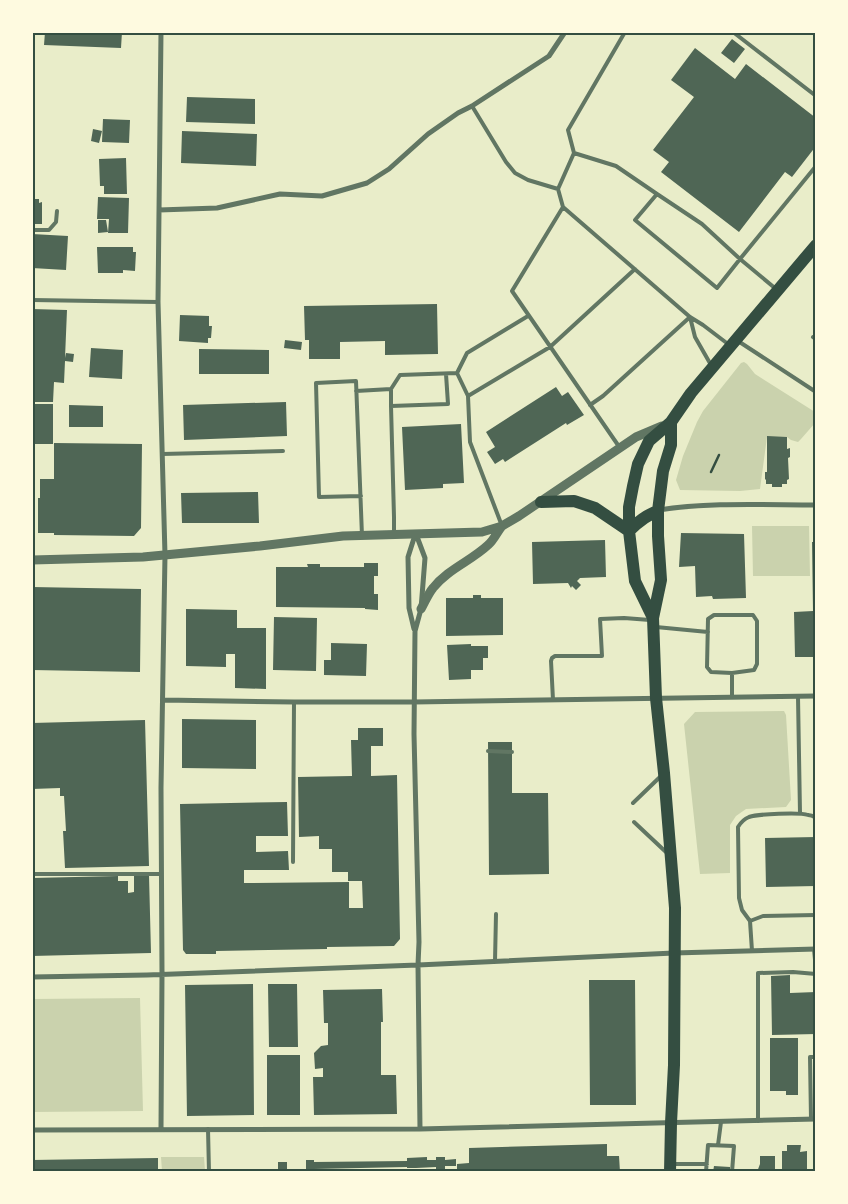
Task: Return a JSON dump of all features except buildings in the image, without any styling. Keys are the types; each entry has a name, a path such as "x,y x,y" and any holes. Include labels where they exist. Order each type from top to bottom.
{"highway":[{"path":"653,622 635,581 629,531 629,507 638,464 649,441 671,422 691,393 816,245"},
{"path":"670,1168 674,1065 675,908 656,698 653,622 661,580 658,511 663,471 671,445 671,422"},
{"path":"541,502 574,501 581,503 595,508 629,531"},
{"path":"629,531 648,514 658,511"}],"street":[{"path":"161,32 158,302 165,555 161,788 161,1129"},
{"path":"159,210 217,208 280,194 322,196 367,183 389,169 428,134 458,113 549,56 565,32"},
{"path":"32,560 143,557 343,536 482,532 502,526 541,502 636,437 671,422"},
{"path":"658,511 704,506 816,504"},
{"path":"415,632 422,609 431,590 441,579 490,543 502,526"},
{"path":"416,534 425,558 422,609"},
{"path":"416,534 408,557 409,608 415,632 414,702 419,942 420,1129"},
{"path":"163,700 414,702 816,696"},
{"path":"32,977 418,965 674,953 815,949"},
{"path":"32,1130 420,1129 813,1119"}],"lane":[{"path":"625,32 568,130 574,153 558,189 563,207 690,317 816,392"},
{"path":"733,32 816,96"},
{"path":"472,106 506,162 515,173 528,180 558,189"},
{"path":"574,153 616,166 702,224 740,259 778,290"},
{"path":"657,194 635,220 717,288 816,166"},
{"path":"563,207 512,291 620,448"},
{"path":"32,230 48,230 56,222 57,210"},
{"path":"468,396 550,347 635,269"},
{"path":"32,300 158,302"},
{"path":"457,373 467,353 528,316"},
{"path":"690,317 695,337 713,367"},
{"path":"590,406 690,317"},
{"path":"394,535 391,389 400,375 457,373"},
{"path":"457,373 468,396 470,442 502,526"},
{"path":"391,406 448,404 446,374"},
{"path":"361,496 319,497 316,383 356,381 361,496 362,536"},
{"path":"356,391 391,389"},
{"path":"162,454 283,451"},
{"path":"714,615 753,615 757,621 758,664 754,670 732,673 711,672 708,667 708,619 714,615"},
{"path":"553,700 552,658 555,656 602,656 600,619 624,618 708,632"},
{"path":"732,673 732,697"},
{"path":"798,696 800,813"},
{"path":"293,862 294,702"},
{"path":"488,751 512,752"},
{"path":"633,804 664,773"},
{"path":"752,951 750,920 742,910 739,898 738,827 748,817 756,816 800,813 816,818"},
{"path":"634,822 671,856"},
{"path":"32,874 161,874"},
{"path":"495,961 496,914"},
{"path":"750,920 763,916 816,915"},
{"path":"815,949 816,970"},
{"path":"758,1121 758,973 793,972 816,974"},
{"path":"813,1119 810,1057 816,1057"},
{"path":"718,1145 721,1122"},
{"path":"208,1129 210,1172"},
{"path":"706,1172 708,1145 718,1145 734,1146 732,1172"},
{"path":"670,1168 707,1164"}],"path":[{"path":"711,472 720,455"}],"green space":[{"path":"744,362 755,374 815,412 815,423 798,442 787,437 767,437 760,489 740,491 680,490 676,480 683,456 697,422 703,411 741,363"},
{"path":"752,526 809,526 810,576 753,576"},
{"path":"784,711 786,715 791,800 786,807 746,809 736,816 730,825 730,873 700,874 684,724 695,712"},
{"path":"140,998 143,1111 33,1112 33,999"},
{"path":"161,1157 204,1157 205,1171 162,1171"}]}
